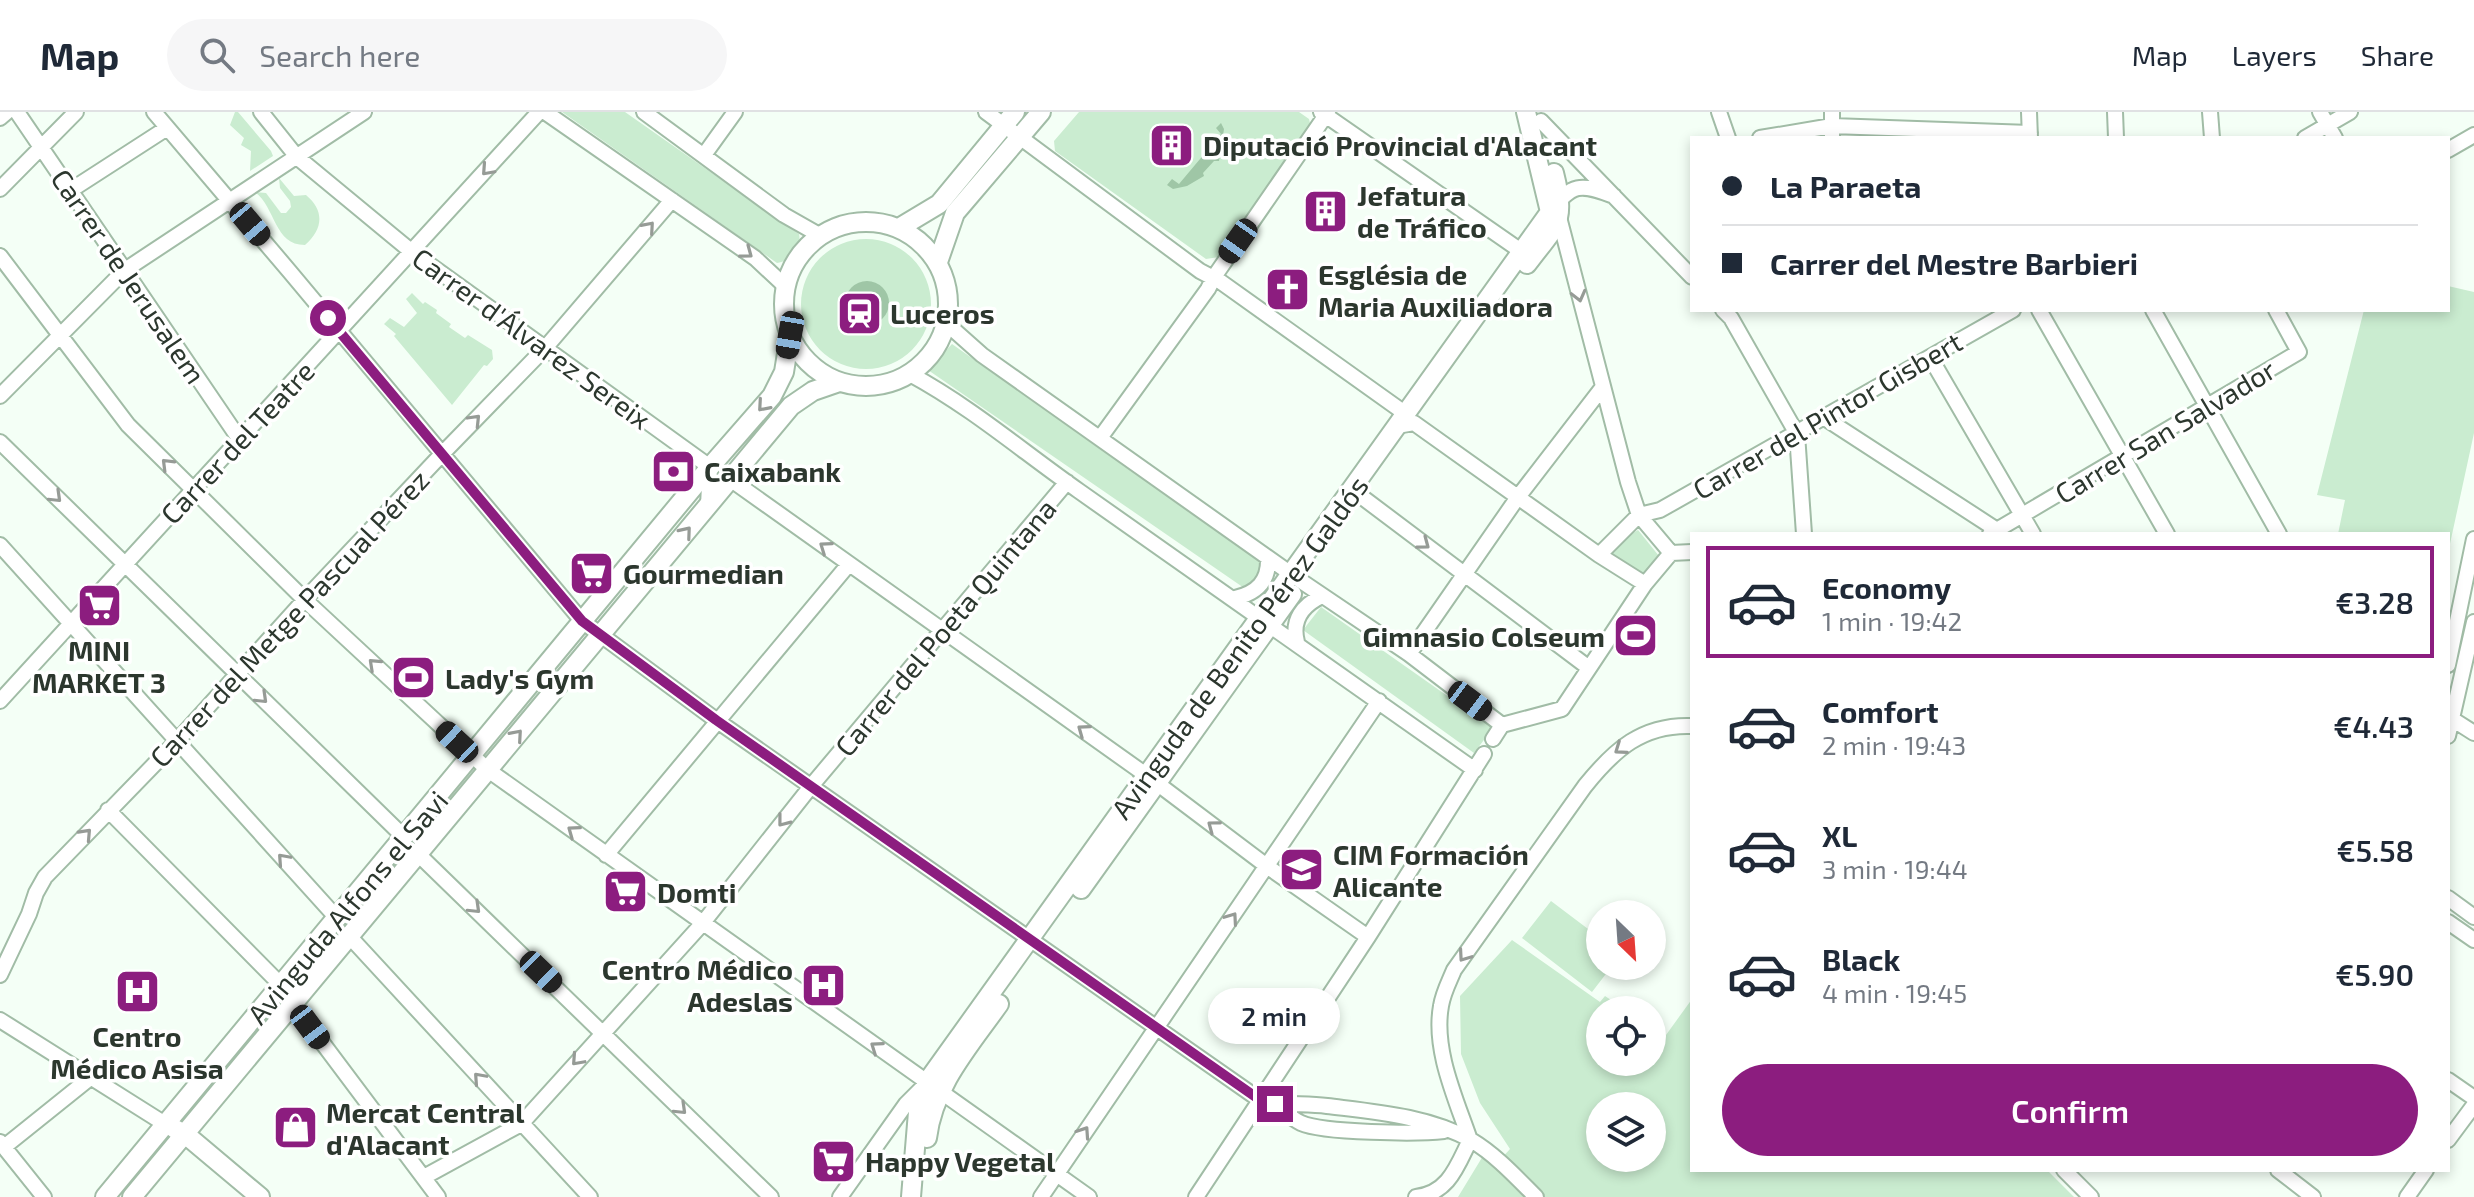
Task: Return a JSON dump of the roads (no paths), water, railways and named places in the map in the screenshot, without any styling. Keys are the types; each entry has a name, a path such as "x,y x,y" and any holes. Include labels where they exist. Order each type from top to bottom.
{"main road":[{"path":"938,262 955,213 1041,112"},
{"path":"1535,115 1557,210"},
{"path":"899,228 939,204 1010,118"},
{"name":"Avinguda de Benito Pérez Galdós","path":"1296,578 1362,497 1406,421 1521,251 1557,210"},
{"name":"Avinguda de Benito Pérez Galdós","path":"934,1086 1557,210"},
{"path":"856,223 899,228 921,240 938,262 947,287 946,323 934,350 910,374 890,382 869,385 839,382 817,370 798,351 790,335 784,307 785,286 799,257 821,236 856,223"},
{"name":"Avinguda Alfons el Savi","path":"105,1197 772,396 784,372 790,335"},
{"name":"Avinguda Alfons el Savi","path":"132,1197 791,406 813,391 839,382"},
{"path":"911,1197 918,1112 934,1086"},
{"path":"923,1197 934,1086"},
{"path":"165,1124 185,1134 260,1197"}],"street":[{"path":"0,118 7,112"},
{"name":"Carrer de Jerusalem","path":"17,112 240,440"},
{"path":"0,189 76,112"},
{"name":"Carrer d'Álvarez Sereix","path":"261,112 297,157 412,252 710,467"},
{"path":"0,396 125,270 364,112"},
{"name":"Carrer del Teatre","path":"0,701 539,112"},
{"path":"545,112 755,258 785,286"},
{"path":"644,112 787,217 821,236"},
{"path":"704,155 735,112"},
{"path":"986,112 1010,118 1020,137 1200,271 1214,277 1406,421 1645,584"},
{"path":"1719,112 1727,136"},
{"path":"1771,136 1832,125 2030,135 2029,112"},
{"path":"2115,112 2116,136"},
{"path":"2210,112 2212,136"},
{"path":"2308,136 2350,112"},
{"path":"1100,438 1208,289 1325,113 1521,251"},
{"path":"1535,115 1690,275"},
{"path":"71,190 160,118 582,621 716,720 1260,1100 1424,1121 1470,1140 1507,1167 1536,1197"},
{"path":"2450,149 2474,135"},
{"path":"1614,196 1590,186 1577,187 1564,193 1557,210 1602,388 1639,515 1671,553"},
{"name":"Carrer del Metge Pascual Pérez","path":"0,975 45,877 177,741 305,600 546,347 672,200"},
{"path":"0,256 128,425 305,600 488,770 1089,1197"},
{"name":"Carrer del Pintor Gisbert","path":"1639,515 1660,510 2009,312"},
{"path":"2040,312 2166,532"},
{"path":"2154,312 2274,532"},
{"name":"Carrer San Salvador","path":"1994,532 2299,352 2277,312"},
{"path":"1732,313 1797,434 1804,532"},
{"path":"946,323 982,355 1296,578 1409,654 1502,725"},
{"path":"1930,357 2032,532"},
{"path":"910,374 954,398 1067,482 1475,770"},
{"path":"1409,654 1518,497 1602,388"},
{"path":"1823,417 1994,532"},
{"path":"0,442 404,837"},
{"path":"708,505 710,467"},
{"path":"730,479 1368,937"},
{"name":"Carrer del Poeta Quintana","path":"424,1177 521,1124 702,924 812,785 1067,482"},
{"path":"1362,497 1589,668"},
{"path":"1599,555 1639,515"},
{"path":"2450,655 2474,539"},
{"path":"0,545 336,917"},
{"path":"1493,739 1502,725 1562,709 1645,584 1671,553 1690,552"},
{"path":"1235,598 1249,595 1262,584 1268,558"},
{"path":"606,855 849,564"},
{"path":"1297,642 1294,630 1296,621 1305,606 1322,596"},
{"path":"2450,728 2474,622"},
{"path":"1041,1197 1379,701"},
{"path":"2452,719 2474,733"},
{"path":"1416,1197 1443,1186 1451,1178 1470,1140 1447,1067 1441,1034 1441,1004 1454,970 1576,797 1608,758 1621,747 1656,730 1690,726"},
{"path":"1196,1197 1368,937 1484,754"},
{"path":"108,810 281,985 438,1197"},
{"path":"418,854 771,1197"},
{"path":"2450,899 2474,917"},
{"path":"2452,925 2474,940"},
{"path":"350,937 590,1197"},
{"path":"0,1020 165,1124"},
{"path":"237,1039 253,1053"},
{"path":"44,1197 2,1144 90,1078"},
{"path":"2450,1081 2474,1098"},
{"path":"840,1197 906,1104 934,1086"},
{"path":"1275,1104 1303,1124 1321,1128 1426,1133 1449,1131"},
{"path":"2450,1137 2474,1105"},
{"path":"0,1166 18,1163"},
{"path":"2066,1172 2091,1197"},
{"path":"2281,1172 2313,1197"},
{"path":"2407,1197 2425,1172"}],"place":[{"name":"Diputació Provincial d'Alacant","path":"1172,145"},
{"name":"Jefatura de Tráfico","path":"1326,211"},
{"name":"Església de Maria Auxiliadora","path":"1287,290"},
{"name":"Luceros","path":"859,313"},
{"name":"Caixabank","path":"673,471"},
{"name":"Gourmedian","path":"592,573"},
{"name":"MINI MARKET 3","path":"99,606"},
{"name":"Gimnasio Colseum","path":"1636,636"},
{"name":"Lady's Gym","path":"414,678"},
{"name":"CIM Formación Alicante","path":"1302,870"},
{"name":"Domti","path":"626,892"},
{"name":"Centro Médico Adeslas","path":"824,985"},
{"name":"Centro Médico Asisa","path":"137,992"},
{"name":"Mercat Central d'Alacant","path":"295,1128"},
{"name":"Happy Vegetal","path":"834,1161"}]}
